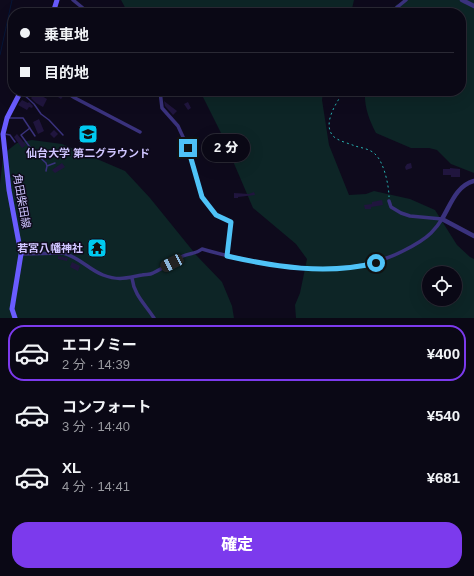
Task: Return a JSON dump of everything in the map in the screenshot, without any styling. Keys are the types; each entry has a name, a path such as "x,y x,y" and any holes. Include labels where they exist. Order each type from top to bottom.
{"main road":[{"name":"角田柴田線","path":"15,318 12,309 21,254 9,190 3,134 7,118 18,96"}],"street":[{"path":"73,0 83,8"},
{"path":"396,8 406,0"},
{"path":"462,0 474,6"},
{"path":"72,96 140,132"},
{"path":"161,96 162,108 180,129 188,148 202,197 216,215 231,222 227,256"},
{"path":"21,254 63,253 76,258 96,272 121,280 152,274 179,258 197,253 202,248 227,256 280,266 325,270 344,269 366,265 390,258 412,247 432,232 442,219 461,187 466,183 474,181"},
{"path":"389,201 391,207 401,213 442,219 474,236"},
{"path":"132,278 133,286 140,300 154,318"}],"lane":[{"path":"26,96 41,114 63,135"},
{"path":"7,118 23,118 35,136"},
{"path":"30,128 21,135 32,150 43,160 47,166 46,171"},
{"path":"3,134 10,135 15,142"},
{"path":"47,166 55,163"}],"path":[{"path":"341,96 330,118 329,125 331,131 340,141 376,155 388,183 389,201"}],"green space":[{"path":"121,0 354,0 352,8 125,8"},
{"path":"408,0 474,0 474,173 451,164 437,150 429,148 411,148 376,133 369,118 365,96 466,96 466,8 395,8 396,5"},
{"path":"202,96 322,96 329,145 349,195 366,194 374,191 410,199 435,210 457,245 474,259 474,318 296,318 295,305 300,293 307,259 296,244 253,208 221,133"},
{"path":"32,140 62,144 125,171 150,198 197,256 222,282 232,306 234,318 0,318 0,184 3,156 17,143"}],"building":[{"path":"31,96 42,96 47,99 43,107 36,103 31,98"},
{"path":"56,96 63,96 61,99"},
{"path":"22,100 28,103 29,102 33,106 32,108 29,107 27,110 18,105"},
{"path":"164,101 177,111 173,115 165,106"},
{"path":"188,102 191,108 188,110 184,104"},
{"path":"39,119 44,131 38,134 33,122"},
{"path":"54,130 58,134 54,138 50,134"},
{"path":"17,134 26,145 22,148 14,137"},
{"path":"62,163 65,167 55,173 52,170"},
{"path":"411,163 412,168 406,170 405,167 407,164"},
{"path":"443,169 460,169 460,177 443,175"},
{"path":"254,192 255,195 234,198 234,193 249,194"},
{"path":"382,200 383,205 371,207 371,209 365,209 364,205"},
{"path":"58,256 68,258 67,261 58,259"},
{"path":"72,262 80,266 78,271 70,267"}],"waterway":[{"path":"10,8 12,0"},
{"path":"0,55 8,18"}],"place":[{"name":"仙台大学 第二グラウンド","path":"88,134"},
{"name":"若宮八幡神社","path":"97,248"}],"route":[{"path":"188,148 194,164 202,197 216,215 231,222 227,256 280,266 325,270 344,269 376,263"}]}
